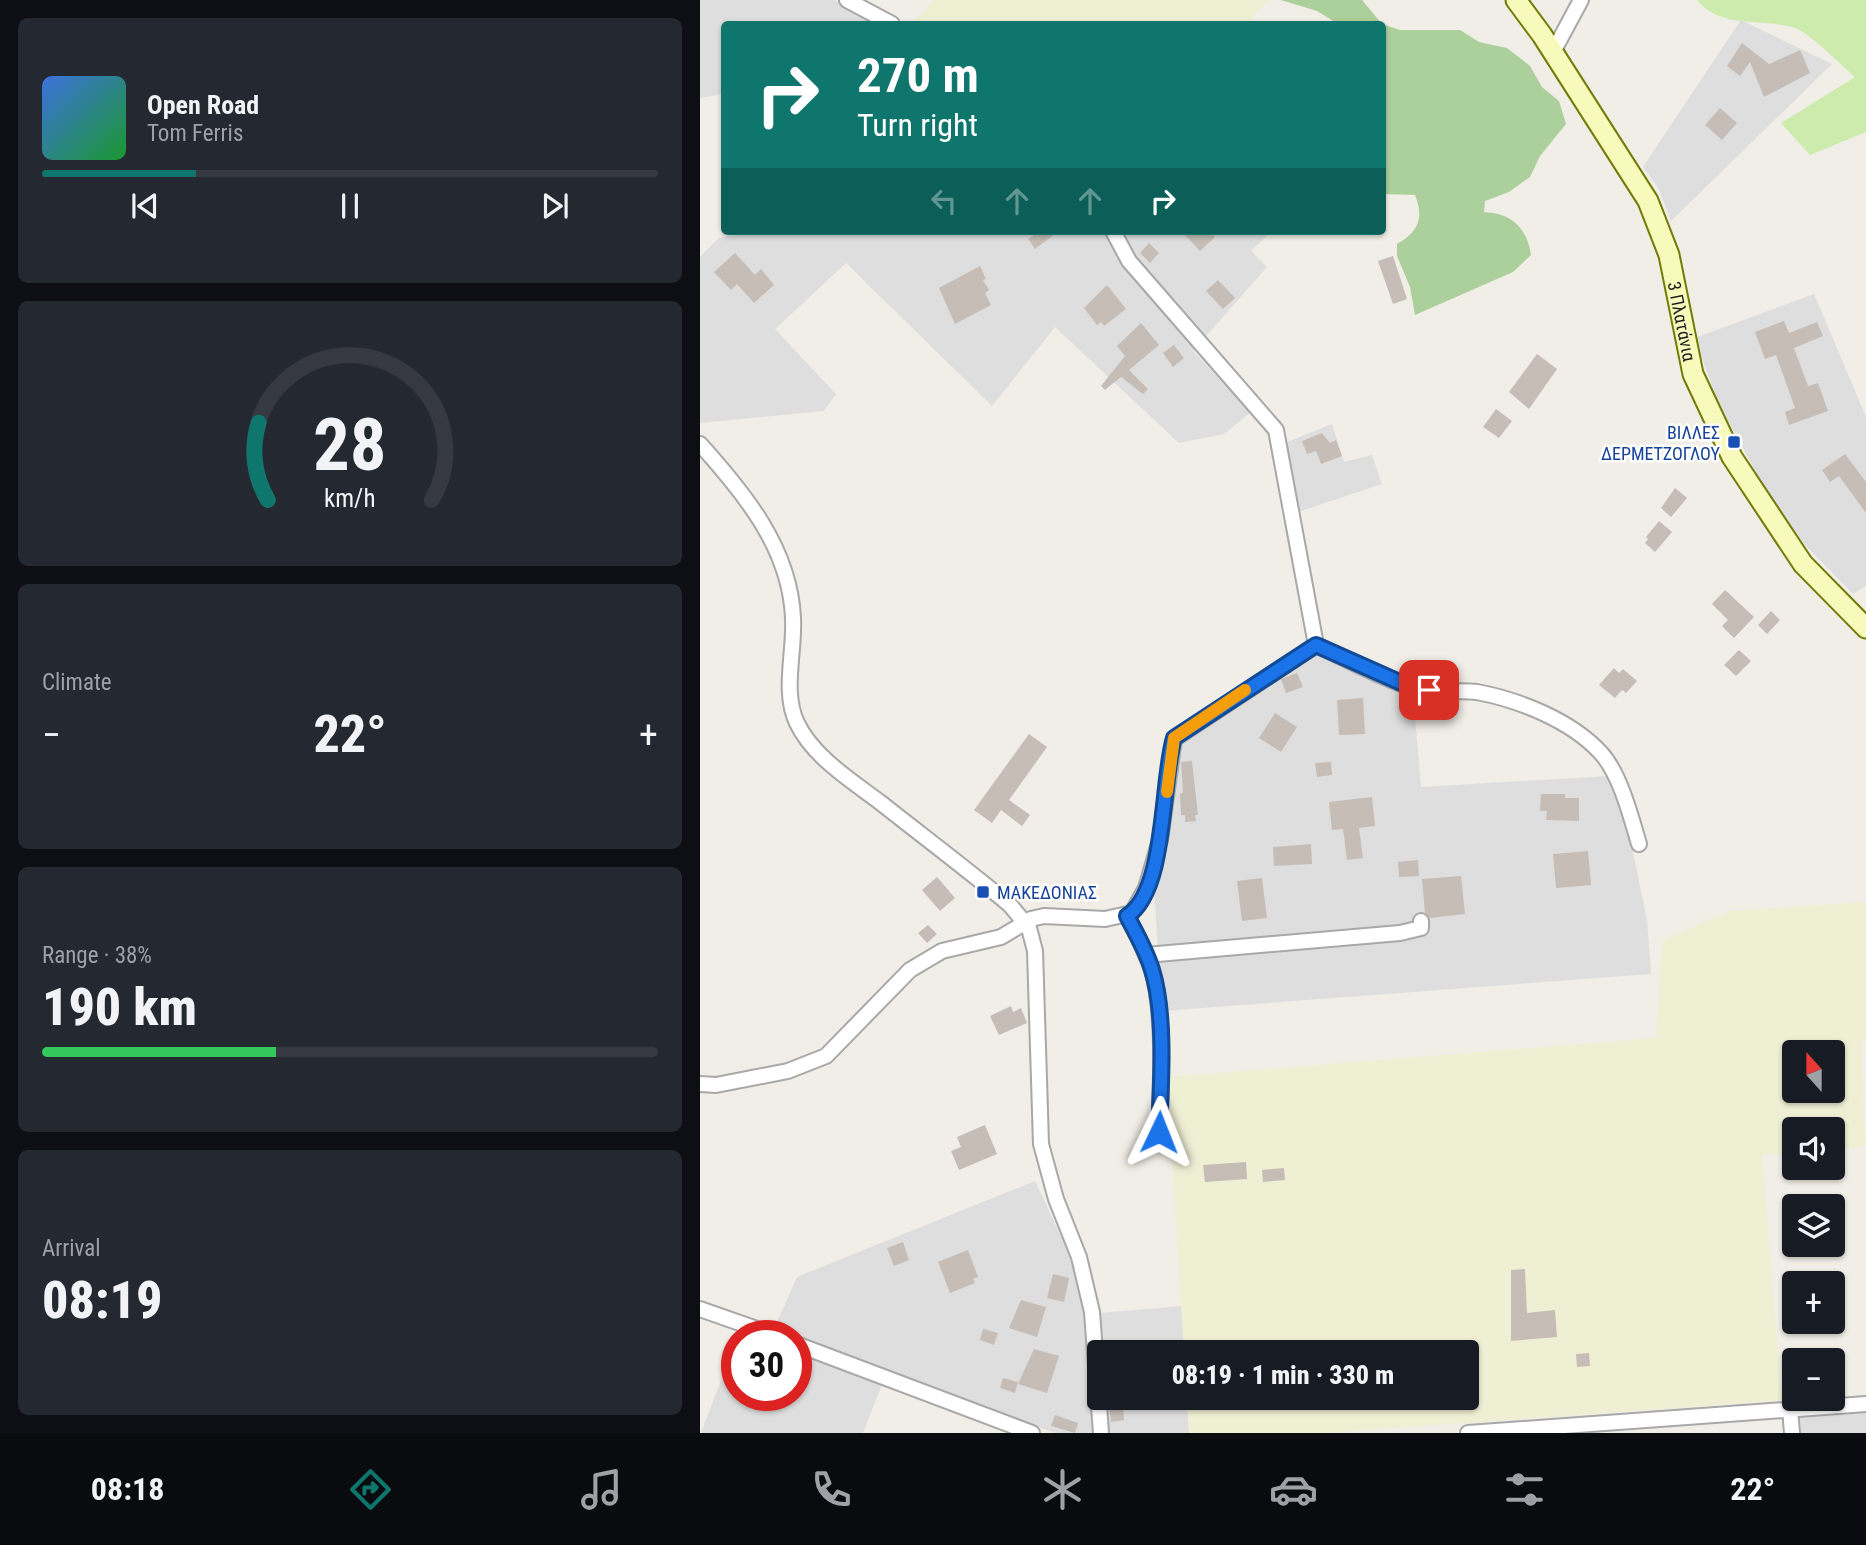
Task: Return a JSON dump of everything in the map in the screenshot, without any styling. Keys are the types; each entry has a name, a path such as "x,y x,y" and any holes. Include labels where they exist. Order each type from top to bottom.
{"street":[{"path":"847,0 886,21"},
{"name":"3 Πλατάνια","path":"1516,0 1553,52 1648,201 1671,264 1693,374 1732,457 1803,564 1866,628"},
{"path":"1553,52 1581,0"},
{"path":"1114,235 1129,261 1276,430 1316,645"},
{"path":"700,444 758,516 783,567 793,618 792,707 803,733 842,774 995,893 1025,922 1034,944 1038,975 1041,1143 1056,1199 1079,1257 1092,1312 1101,1433"},
{"path":"1316,645 1415,689 1474,692 1505,699 1535,710 1567,727 1601,752 1624,795 1639,844"},
{"path":"700,1084 740,1081 817,1061 836,1049 920,963 942,951 1001,937 1025,922 1044,916 1105,919 1127,916 1142,899 1160,840 1174,738 1316,645"},
{"path":"1127,916 1146,955 1154,982 1158,1019 1159,1132"},
{"path":"1146,955 1400,933 1421,928 1421,921"},
{"path":"700,1309 731,1320"},
{"path":"812,1350 1032,1433"},
{"path":"1845,1405 1866,1404"},
{"path":"1468,1433 1782,1410"},
{"path":"1790,1411 1792,1433"}],"shaded area":[{"path":"700,0 835,0 872,21 721,21 721,94 700,98"},
{"path":"1741,20 1832,64 1671,221 1659,189 1643,167"},
{"path":"733,235 1268,235 1251,251 1267,267 1193,351 1251,412 1224,434 1179,443 1055,327 992,406 846,263 775,329 836,394 824,411 700,423 700,257 719,238"},
{"path":"1814,294 1866,417 1866,586 1853,594 1805,545 1761,483 1741,444 1743,441 1740,435 1736,436 1716,397 1695,338"},
{"path":"1332,424 1344,462 1372,455 1382,484 1298,512 1282,444"},
{"path":"1315,651 1413,693 1421,787 1609,776 1630,838 1647,920 1651,974 1162,1011 1154,888 1165,859 1183,736"},
{"path":"1035,1181 1073,1262 1083,1298 1087,1410 1091,1410 1093,1433 1055,1433 812,1343 812,1320 778,1320 797,1277"},
{"path":"1182,1306 1183,1340 1102,1340 1100,1313"},
{"path":"812,1358 882,1384 863,1433 701,1433 721,1380 721,1411 812,1411"},
{"path":"1107,1410 1188,1410 1189,1433 1108,1433"},
{"path":"1866,1411 1866,1433 1797,1433 1795,1415"}],"green space":[{"path":"933,0 1268,0 1250,21 915,21"},
{"path":"1281,0 1362,0 1380,21 1333,21 1317,11"},
{"path":"1697,0 1866,0 1866,132 1810,155 1781,123 1855,77 1818,43 1795,28 1730,19 1707,9"},
{"path":"1386,25 1400,30 1460,30 1479,42 1507,48 1530,66 1542,87 1559,101 1566,124 1540,156 1530,177 1509,192 1485,201 1484,212 1503,215 1522,230 1531,255 1513,272 1415,315 1410,287 1397,256 1397,244 1415,229 1418,223 1419,210 1415,195 1386,194"},
{"path":"1866,902 1866,1040 1861,1041 1865,1146 1845,1148 1845,1117 1782,1117 1782,1153 1762,1155 1782,1400 1325,1433 1189,1433 1188,1410 1479,1410 1479,1340 1183,1340 1167,1077 1656,1038 1662,941 1729,911"}],"building":[{"path":"1742,43 1769,64 1800,50 1810,73 1764,97 1750,62 1740,76 1727,66"},
{"path":"1720,108 1737,123 1722,140 1705,125"},
{"path":"1034,235 1054,235 1035,249 1028,239"},
{"path":"1185,235 1213,235 1215,237 1200,251"},
{"path":"1149,243 1159,253 1150,263 1140,253"},
{"path":"735,253 755,275 761,269 774,285 754,303 737,284 731,290 714,272"},
{"path":"1393,256 1407,299 1393,304 1378,261"},
{"path":"980,266 986,279 983,280 989,290 985,293 991,305 955,324 939,288"},
{"path":"1218,280 1235,298 1223,309 1206,291"},
{"path":"1107,285 1126,309 1104,326 1101,322 1097,325 1084,308"},
{"path":"1784,321 1789,333 1817,322 1823,336 1794,348 1808,386 1818,383 1828,411 1789,425 1785,412 1795,408 1776,355 1765,359 1755,332"},
{"path":"1141,323 1159,345 1129,370 1148,389 1143,394 1121,377 1105,390 1101,386 1125,356 1117,346"},
{"path":"1174,345 1184,358 1173,367 1163,353"},
{"path":"1537,354 1557,369 1529,409 1509,392"},
{"path":"1496,409 1512,421 1499,438 1483,427"},
{"path":"1322,433 1330,443 1336,440 1342,456 1321,464 1316,451 1307,454 1302,441"},
{"path":"1845,454 1866,482 1866,513 1839,476 1830,482 1822,470"},
{"path":"1675,488 1687,498 1671,517 1661,508"},
{"path":"1659,521 1672,532 1655,552 1645,543 1648,539 1646,537"},
{"path":"1725,590 1754,617 1734,638 1722,626 1728,620 1712,604"},
{"path":"1771,611 1780,620 1767,634 1758,625"},
{"path":"1739,650 1751,661 1736,676 1724,665"},
{"path":"1614,668 1619,673 1623,669 1637,681 1626,693 1622,690 1615,698 1599,685"},
{"path":"1297,673 1303,687 1286,693 1281,679"},
{"path":"1363,698 1365,734 1339,735 1337,700"},
{"path":"1275,713 1297,727 1281,752 1259,738"},
{"path":"1029,734 1047,747 1009,800 1030,815 1022,826 1001,810 992,823 974,810"},
{"path":"1192,761 1198,815 1195,815 1196,821 1185,822 1185,815 1181,815 1181,762"},
{"path":"1331,762 1332,775 1317,777 1315,763"},
{"path":"1541,794 1565,794 1565,798 1579,798 1579,821 1546,820 1547,811 1540,811"},
{"path":"1372,797 1375,826 1359,828 1363,858 1347,860 1343,829 1332,830 1329,802"},
{"path":"1311,844 1312,864 1274,866 1273,847"},
{"path":"1588,851 1591,885 1556,888 1553,854"},
{"path":"1418,860 1419,876 1399,877 1398,862"},
{"path":"1461,876 1465,914 1430,918 1425,913 1422,879"},
{"path":"937,877 955,898 940,911 922,890"},
{"path":"1262,878 1267,918 1242,921 1237,881"},
{"path":"928,925 937,934 927,943 918,933"},
{"path":"1011,1006 1013,1012 1021,1008 1027,1023 999,1035 990,1016"},
{"path":"985,1125 997,1154 959,1170 951,1151 961,1147 957,1137"},
{"path":"1246,1162 1247,1179 1205,1182 1203,1165"},
{"path":"1284,1168 1285,1180 1263,1182 1262,1170"},
{"path":"903,1242 909,1260 894,1266 887,1248"},
{"path":"968,1250 978,1277 973,1279 975,1283 950,1293 938,1262"},
{"path":"1525,1269 1527,1313 1555,1310 1557,1337 1511,1341 1511,1270"},
{"path":"1053,1274 1069,1278 1064,1302 1047,1298"},
{"path":"1021,1300 1046,1307 1037,1337 1009,1328"},
{"path":"983,1329 998,1333 994,1345 980,1340"},
{"path":"1034,1349 1059,1356 1047,1393 1018,1384"},
{"path":"1589,1353 1590,1366 1577,1367 1576,1354"},
{"path":"1003,1378 1018,1382 1015,1393 1000,1388"},
{"path":"1110,1410 1123,1410 1124,1420 1111,1422"},
{"path":"1055,1415 1078,1423 1075,1433 1051,1426"}],"slow traffic":[{"path":"1167,792 1174,738 1245,690"}],"place":[{"name":"ΒΙΛΛΕΣ ΔΕΡΜΕΤΖΟΓΛΟΥ","path":"1734,442"},
{"name":"ΜΑΚΕΔΟΝΙΑΣ","path":"983,892"}],"route":[{"path":"1159,1132 1160,1044 1154,982 1146,955 1127,916 1142,899 1160,840 1174,738 1316,645 1415,689 1429,690"}]}
